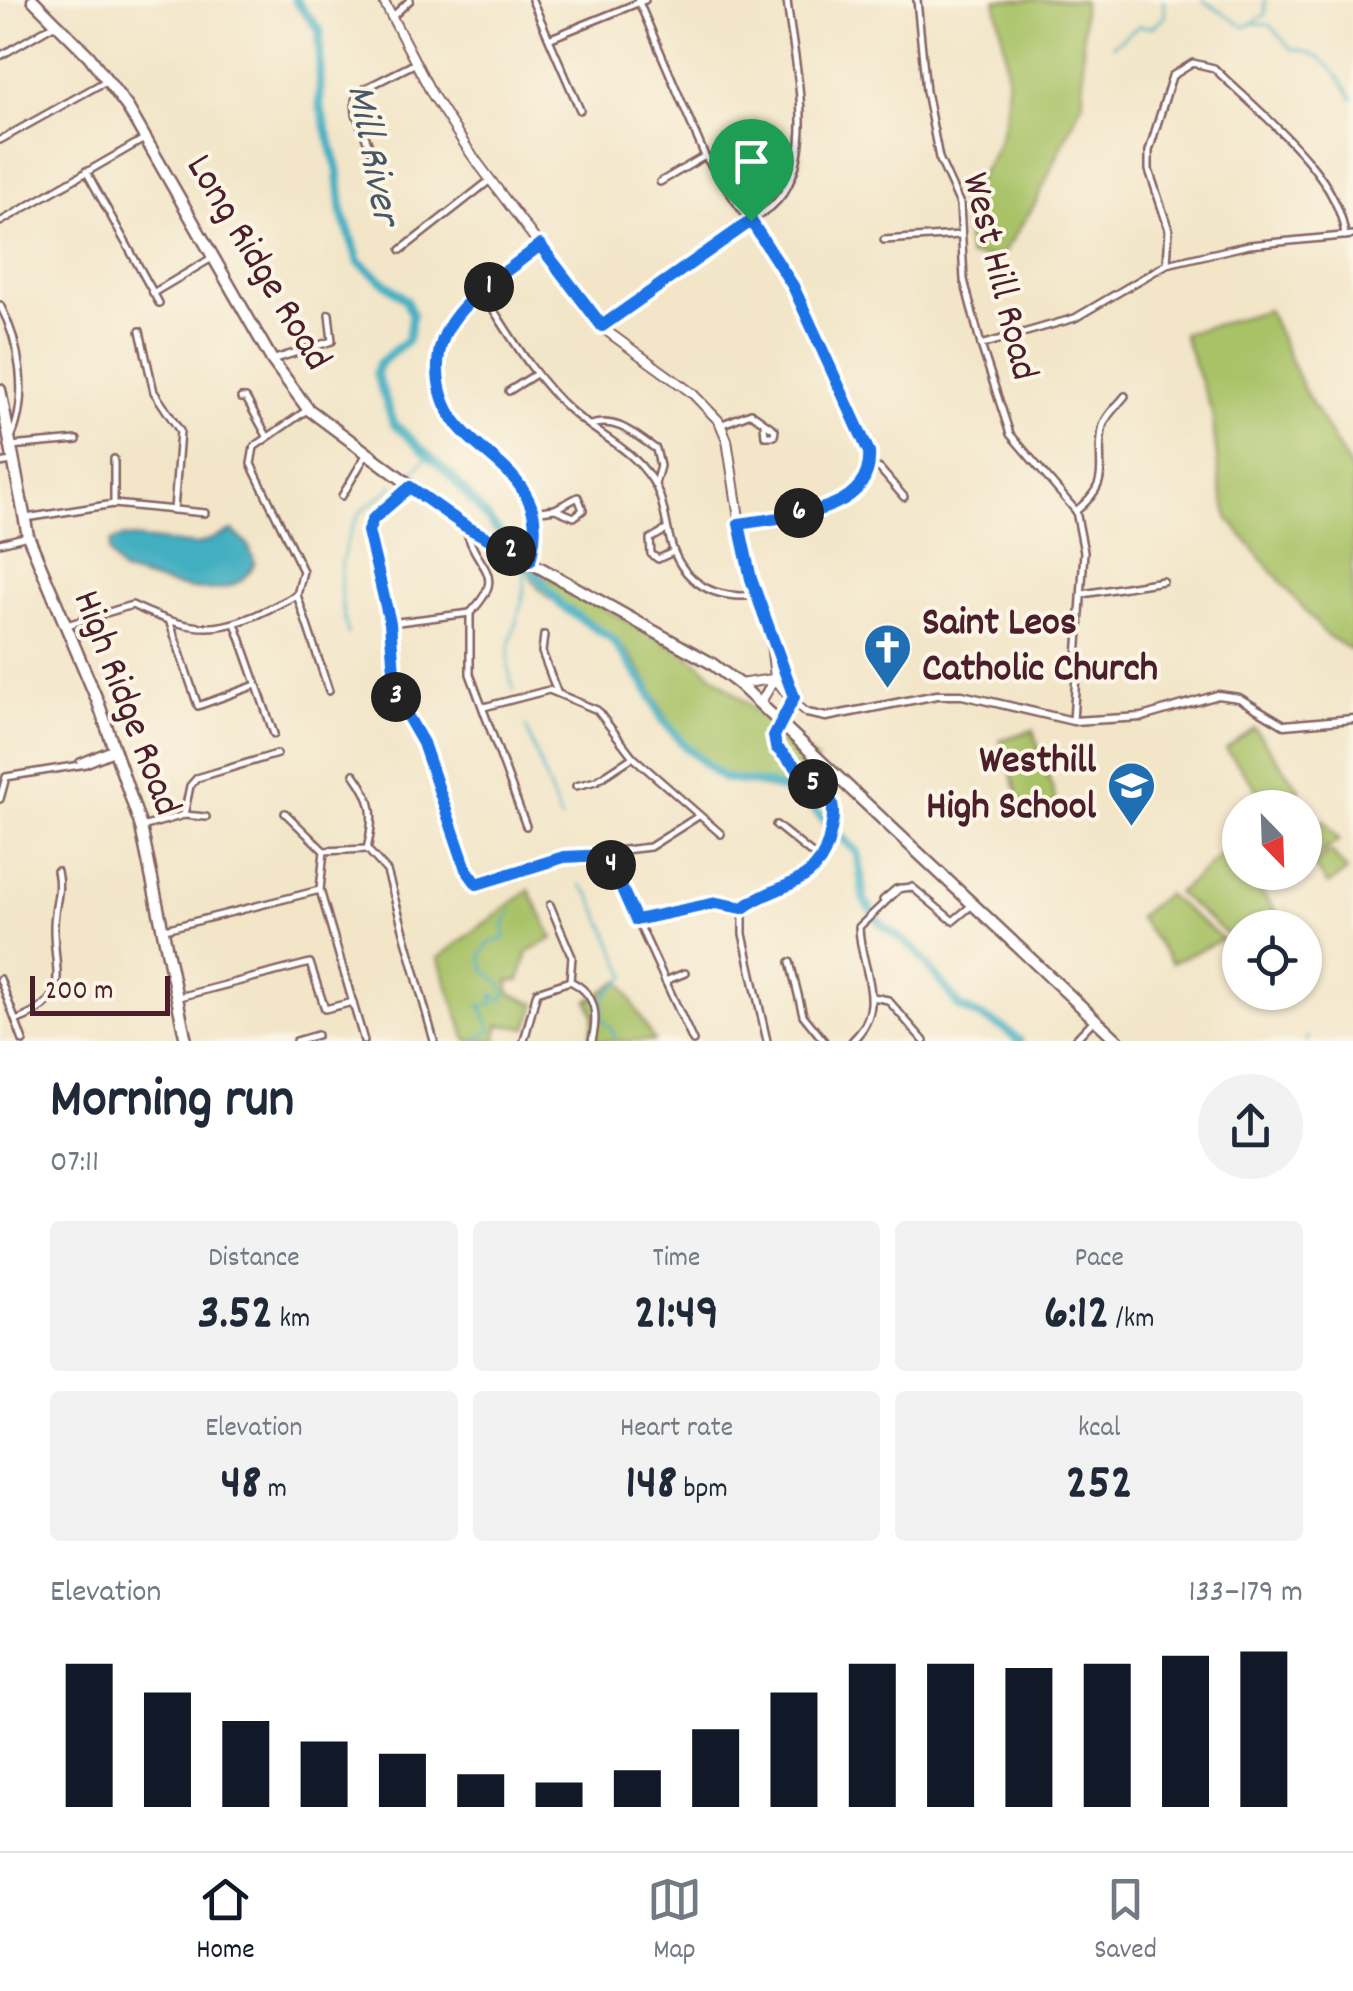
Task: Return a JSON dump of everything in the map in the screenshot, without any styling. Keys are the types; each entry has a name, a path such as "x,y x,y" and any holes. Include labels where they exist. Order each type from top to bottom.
{"main road":[{"name":"Long Ridge Road","path":"33,0 108,80 147,137 272,360 308,409 465,526 711,664 739,684 970,906 1118,1041"},
{"path":"383,0 489,181 602,326 692,394 720,425 757,595 788,680 792,702 782,722"},
{"name":"High Ridge Road","path":"0,390 8,446 6,462 28,536 116,750 141,827 166,928 186,1041"},
{"path":"770,634 774,678 792,702"},
{"path":"761,702 774,678"},
{"path":"739,684 774,678 788,680"}],"street":[{"path":"392,17 410,0"},
{"path":"532,0 580,110"},
{"path":"602,326 751,221 784,195 796,176 802,152 787,0"},
{"name":"West Hill Road","path":"918,0 926,91 938,158 960,204 964,280 981,346 1010,434 1076,510"},
{"path":"550,38 641,1 705,156 793,286 862,430 870,465 864,481 842,502 739,524"},
{"path":"0,56 57,22"},
{"path":"380,196 372,152 356,114 355,100 366,88 416,62"},
{"path":"1166,264 1168,230 1149,170 1149,151 1172,76 1193,62 1214,68 1320,173 1344,221 1345,236"},
{"path":"0,140 108,80"},
{"path":"0,222 147,137"},
{"path":"660,182 705,156"},
{"path":"86,171 160,304"},
{"path":"401,250 489,181"},
{"path":"884,240 960,235"},
{"path":"981,346 1075,318 1166,264 1249,244 1353,235"},
{"path":"526,559 533,512 513,478 461,432 442,397 438,366 447,329 482,292 540,245"},
{"path":"153,293 214,257"},
{"path":"482,292 536,374 591,425 624,446 654,484 681,568 726,596 757,595"},
{"path":"0,305 17,346 19,374 15,429 8,446 77,440"},
{"path":"272,360 332,342 329,314"},
{"path":"140,331 154,392 180,431 174,510"},
{"path":"509,391 536,374"},
{"path":"1073,722 1084,552 1076,510 1098,488 1103,473 1102,428 1125,396"},
{"path":"241,398 246,398 267,436"},
{"path":"308,409 254,446 251,464 303,571 298,594 329,690"},
{"path":"720,425 751,413 764,425"},
{"path":"591,425 603,421 620,424 656,449 660,466 654,484"},
{"path":"342,496 366,455"},
{"path":"114,459 114,504"},
{"path":"870,465 890,479 904,497"},
{"path":"410,487 373,519 368,531 390,623 396,696 423,743 472,880 485,884 564,857 607,855 663,842 697,817"},
{"path":"533,512 555,509 578,497 583,510 574,517 555,509"},
{"path":"23,518 114,504 206,512"},
{"path":"390,623 470,612 487,596 490,578 465,526"},
{"path":"666,530 650,539 651,554 658,559 673,552"},
{"path":"0,543 28,536"},
{"path":"1083,594 1163,581"},
{"path":"64,626 132,605 170,623 236,626 298,594"},
{"path":"470,612 470,674 526,826"},
{"path":"170,623 198,706 256,685"},
{"path":"236,626 274,734"},
{"path":"544,635 542,652 557,692"},
{"path":"484,708 527,694 557,692 597,710 633,756 720,834"},
{"path":"792,702 807,713 826,718 937,695 962,694 1073,722 1142,717 1218,695 1239,698 1284,725 1353,719"},
{"path":"636,920 716,903 743,908 769,891 811,876 822,862 834,815 827,796 776,747 774,736 782,722"},
{"path":"0,800 6,777 108,758 116,750"},
{"path":"184,816 190,786 197,778 278,754"},
{"path":"576,786 596,781 633,756"},
{"path":"354,774 372,799 374,819 367,849"},
{"path":"285,813 324,851 367,849"},
{"path":"141,827 184,816 206,817"},
{"path":"776,825 822,862"},
{"path":"367,849 387,871 434,1041"},
{"path":"324,851 320,890 364,1041"},
{"path":"607,855 692,1041"},
{"path":"18,1020 35,1013 58,984 60,964 54,931 62,888 57,870"},
{"path":"852,1041 864,1030 873,997 859,933 864,919 882,904 884,897 900,888 914,889 950,920 960,919 970,906"},
{"path":"166,928 320,890"},
{"path":"550,906 572,956 570,981"},
{"path":"743,908 743,934 767,1041"},
{"path":"790,962 804,1015 824,1041"},
{"path":"178,998 310,963 325,1009 352,1002"},
{"path":"665,981 685,973"},
{"path":"0,979 23,1041"},
{"path":"524,1041 537,992 570,981 586,990 594,1002 598,1017 592,1041"},
{"path":"873,997 888,1000 924,1041"},
{"path":"1074,1041 1095,1020"},
{"path":"296,1041 317,1035"}],"green space":[{"path":"995,0 1083,0 1083,101 1035,204 1001,257 969,256 961,197 980,176 993,153 1006,106 1005,55"},
{"path":"1268,310 1303,388 1353,473 1353,651 1326,635 1229,520 1220,487 1212,412 1183,334"},
{"path":"527,566 690,656 817,761 792,792 743,783 708,768 675,732 627,652 603,631 551,600 532,579"},
{"path":"1254,728 1300,790 1258,790 1226,749"},
{"path":"1033,730 1057,803 1024,813 1000,740"},
{"path":"1322,821 1339,840 1322,852"},
{"path":"1331,851 1347,871 1328,885 1322,877 1322,858"},
{"path":"1222,854 1222,890 1260,890 1275,910 1222,910 1222,930 1177,893"},
{"path":"529,890 553,938 528,952 519,981 508,981 510,993 536,1004 527,1028 498,1025 497,1041 467,1041 438,958"},
{"path":"1166,894 1222,939 1172,963 1138,917"},
{"path":"620,980 654,1041 589,1041 594,1016 588,1001"}],"water":[{"path":"233,531 248,545 255,563 244,578 213,590 176,586 122,572 109,553 111,542 123,537 196,545"}],"waterway":[{"name":"Mill River","path":"295,0 320,31 320,105 338,170 342,212 359,262 406,300 412,315 408,339 379,364 376,373 394,424 451,476 562,606 612,639 646,686 663,720 688,749 723,778 772,785 806,801 858,853 864,900 881,924 916,950 960,1007 1002,1027 1020,1041"},
{"path":"1113,45 1139,26 1152,27 1165,17 1163,0"},
{"path":"1203,0 1244,27 1253,23 1270,25 1291,49 1312,54 1328,66 1353,99"},
{"path":"1254,22 1265,15 1265,0"},
{"path":"417,479 410,475 429,455"},
{"path":"348,634 341,589 346,545 358,516 393,485"},
{"path":"514,690 509,656 523,598 524,566"},
{"path":"526,727 561,820"},
{"path":"581,885 591,896 627,976 603,997 602,1019 614,1033 614,1041"},
{"path":"475,1041 492,1030 480,1005 493,1005 492,994 502,1000 506,995 500,982 485,971 481,956 488,944 505,938 505,921 513,910"},
{"path":"1306,1041 1309,1036"}],"place":[{"name":"Saint Leos Catholic Church","path":"887,690"},
{"name":"Westhill High School","path":"1131,828"}],"route":[{"path":"751,221 793,286 869,452 870,465 864,481 842,502 739,524 744,557 794,697 774,736 776,747 832,803 834,815 822,862 811,876 762,894 743,908 716,903 636,920 607,855 564,857 477,884 466,869 423,743 392,684 390,623 368,531 373,519 410,487 465,526 530,561 535,534 533,512 523,490 461,432 446,410 438,366 447,329 460,311 540,245 602,326 751,221"}]}
